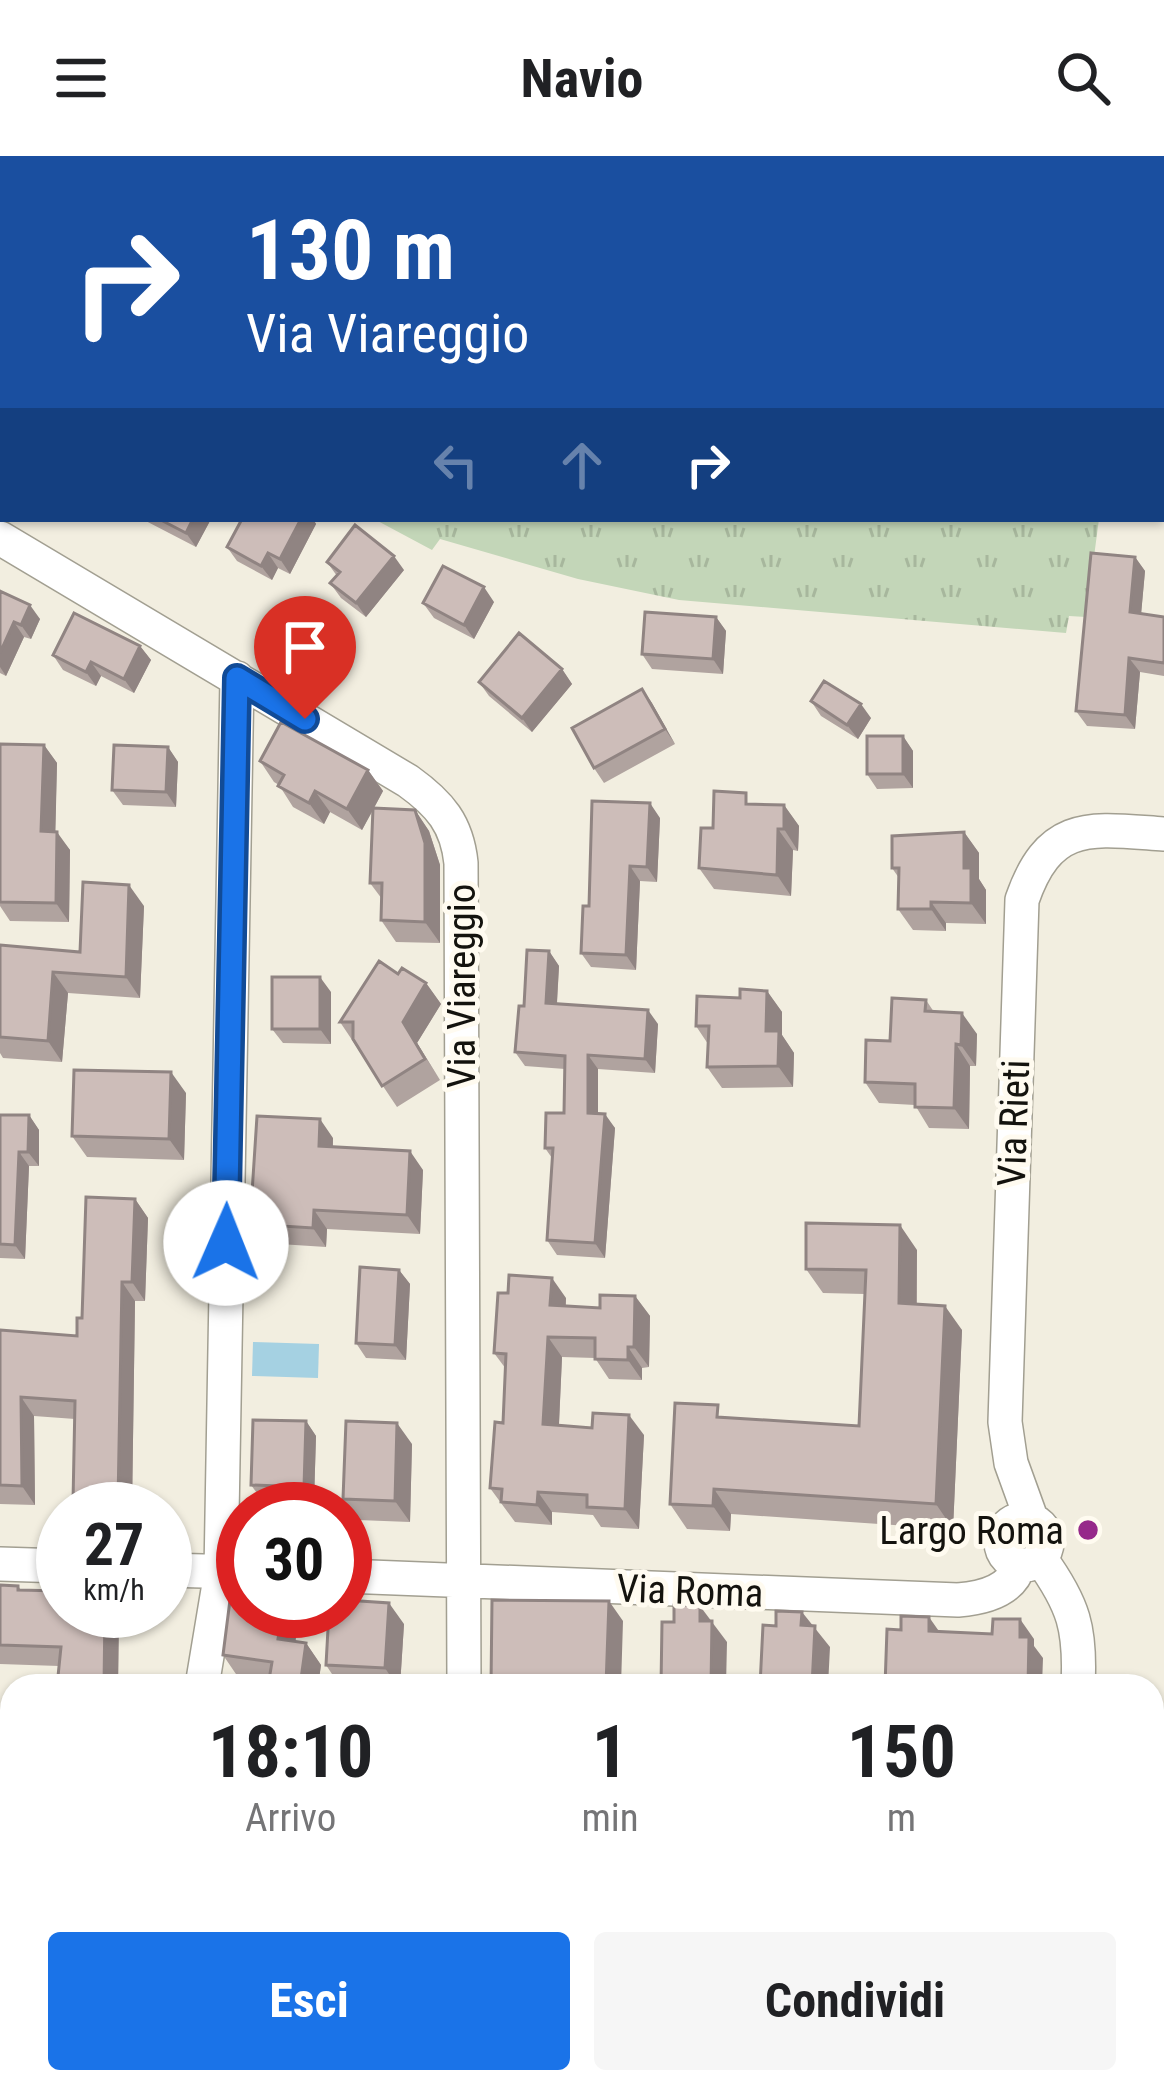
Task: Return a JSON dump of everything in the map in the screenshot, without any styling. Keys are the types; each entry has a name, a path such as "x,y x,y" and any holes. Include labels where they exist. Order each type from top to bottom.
{"street":[{"name":"Via Viareggio","path":"0,538 422,791 444,811 456,833 461,863 464,1674"},
{"path":"233,1482 237,678"},
{"name":"Via Rieti","path":"1029,1562 1006,1557 1001,1536 1017,1520 1032,1521 1011,1463 1005,1422 1022,900 1047,852 1074,832 1164,834"},
{"path":"1029,1562 1067,1595 1080,1640 1079,1674"},
{"name":"Via Roma","path":"372,1577 958,1600 999,1589 1029,1562"},
{"path":"0,1564 36,1565"},
{"path":"205,1674 216,1633"}],"green space":[{"path":"380,522 1099,522 1086,617 1069,616 1066,633 679,600 578,579 440,539 432,550"}],"water":[{"path":"253,1342 319,1344 318,1378 252,1376"}],"building":[{"path":"165,522 192,522 186,533"},
{"path":"240,522 299,522 280,559 268,553 261,566 227,547"},
{"path":"355,525 394,556 356,603 330,583 340,572 327,562"},
{"path":"1091,553 1135,557 1130,612 1164,617 1164,663 1129,658 1125,715 1076,711"},
{"path":"443,566 484,587 464,625 423,603"},
{"path":"0,591 30,605 21,625 14,622 0,653"},
{"path":"645,612 716,617 713,659 642,654"},
{"path":"74,613 140,646 124,679 91,662 86,672 53,655"},
{"path":"519,633 562,669 522,718 479,682"},
{"path":"824,681 861,704 847,725 811,701"},
{"path":"642,689 665,729 594,768 572,728"},
{"path":"281,722 368,770 347,809 315,791 309,803 278,786 284,775 260,761"},
{"path":"867,736 903,736 903,774 867,774"},
{"path":"0,744 44,745 41,831 57,832 56,903 0,902"},
{"path":"114,745 168,747 166,792 112,790"},
{"path":"714,791 746,793 746,804 784,805 777,875 699,868 701,828 713,828"},
{"path":"592,801 650,803 647,867 630,866 626,955 581,953 583,906 589,906"},
{"path":"373,808 415,810 425,843 425,922 381,920 382,883 370,883"},
{"path":"964,832 971,903 931,902 931,909 898,909 899,868 892,868 892,836"},
{"path":"83,882 129,885 126,977 53,972 48,1041 0,1037 0,945 80,952"},
{"path":"527,950 549,951 546,1003 648,1010 645,1059 588,1055 588,1113 605,1114 595,1243 547,1240 553,1148 545,1148 546,1113 564,1113 565,1056 515,1052"},
{"path":"379,961 398,974 402,968 426,983 403,1022 425,1059 382,1086 353,1039 353,1022 340,1022"},
{"path":"272,977 320,977 320,1029 272,1029"},
{"path":"740,989 767,991 766,1031 779,1031 778,1066 707,1067 709,1026 696,1026 697,996 740,998"},
{"path":"892,998 926,1000 925,1011 962,1013 954,1108 915,1107 915,1084 865,1082 866,1040 890,1041"},
{"path":"74,1070 171,1072 169,1139 72,1136"},
{"path":"0,1115 29,1115 28,1152 19,1152 15,1245 0,1244"},
{"path":"257,1116 320,1119 319,1146 410,1151 407,1215 314,1210 313,1228 250,1224"},
{"path":"86,1197 135,1199 132,1282 122,1282 118,1482 73,1482 75,1401 21,1397 22,1486 0,1485 0,1330 77,1336 77,1318 82,1318"},
{"path":"806,1223 900,1225 899,1303 945,1306 936,1504 714,1489 713,1506 670,1504 675,1403 718,1405 717,1417 859,1426 866,1270 806,1269"},
{"path":"360,1267 399,1270 395,1345 356,1343"},
{"path":"509,1275 552,1278 550,1305 600,1308 600,1295 635,1296 634,1347 628,1347 628,1360 595,1359 595,1338 548,1337 543,1424 592,1428 593,1413 629,1415 625,1509 587,1507 587,1495 538,1492 537,1505 501,1502 502,1489 490,1488 495,1422 503,1423 506,1354 494,1353 498,1293 508,1293"},
{"path":"253,1420 306,1421 304,1482 251,1482"},
{"path":"346,1421 397,1423 395,1501 372,1500 372,1482 344,1482"},
{"path":"0,1585 36,1590 36,1638 105,1638 104,1674 58,1674 61,1647 0,1645"},
{"path":"492,1600 609,1601 606,1674 491,1674"},
{"path":"372,1602 389,1603 385,1668 326,1665 328,1638 372,1638"},
{"path":"674,1605 700,1606 700,1621 712,1621 711,1674 661,1674 662,1622 674,1622"},
{"path":"776,1611 802,1612 801,1625 815,1626 813,1674 761,1674 763,1625 776,1626"},
{"path":"901,1616 929,1617 929,1631 992,1634 993,1619 1020,1619 1020,1637 1029,1637 1028,1674 885,1674 887,1629 901,1630"},
{"path":"225,1638 306,1643 302,1674 270,1674 272,1662 223,1655"}],"place":[{"name":"Largo Roma","path":"1088,1530"}],"route":[{"path":"226,1243 237,678 305,719"}]}
